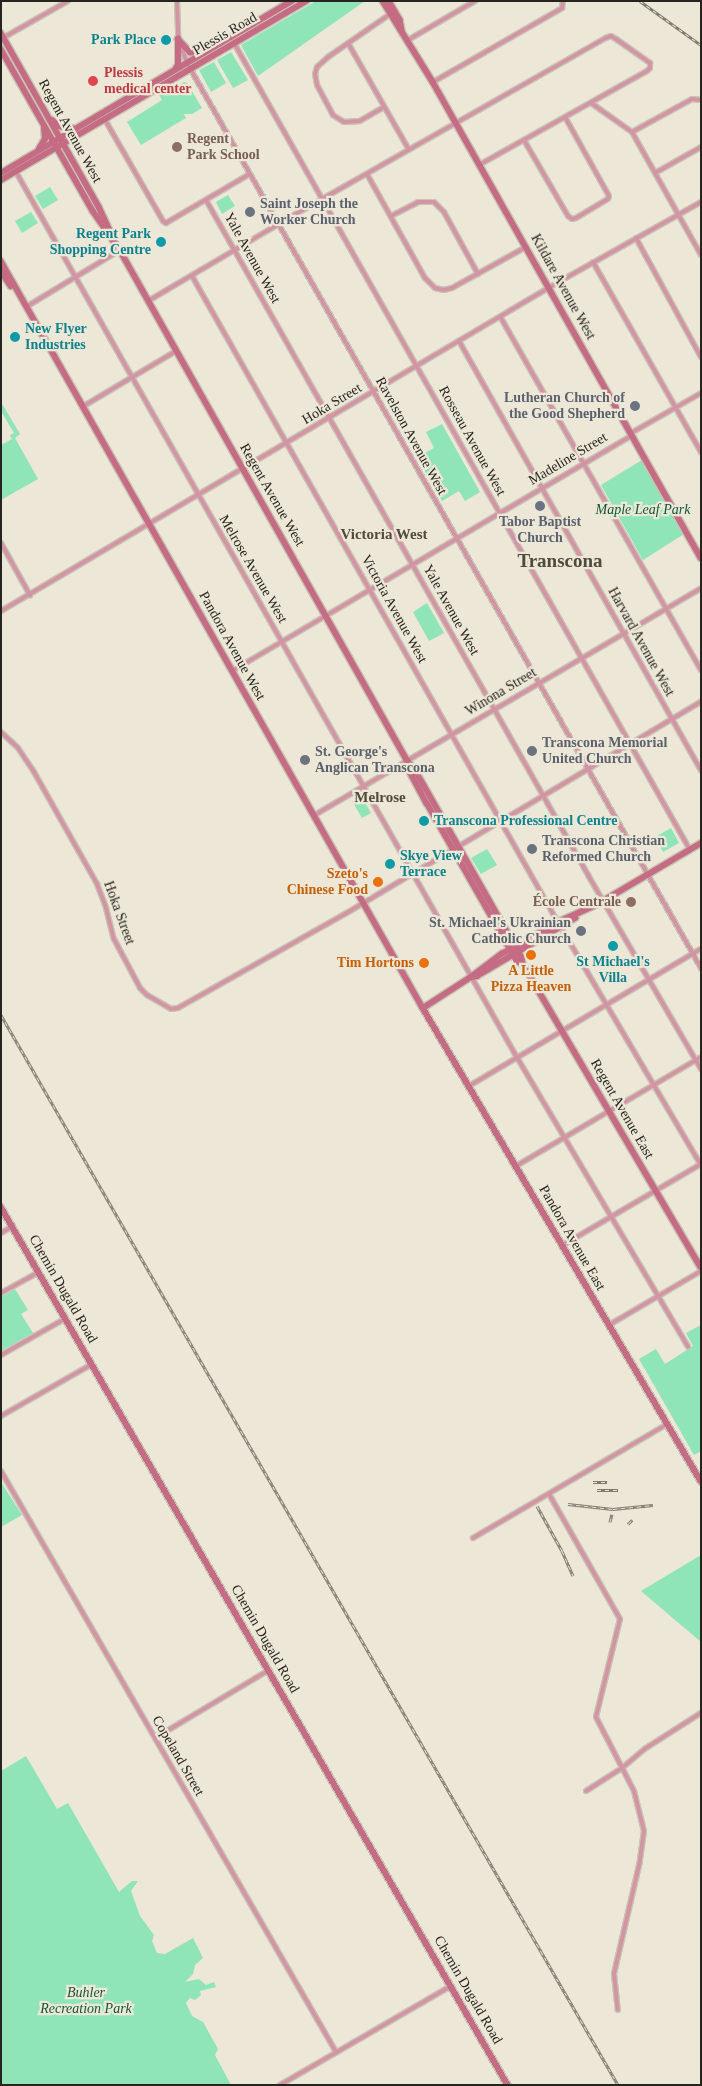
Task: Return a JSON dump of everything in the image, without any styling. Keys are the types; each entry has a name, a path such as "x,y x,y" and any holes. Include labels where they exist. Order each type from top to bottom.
{"main road":[{"name":"Plessis Road","path":"1,180 64,144 173,71 189,66 205,53 292,1"},
{"name":"Plessis Road","path":"1,173 60,137 103,117 189,66 234,44 306,1"},
{"name":"Kildare Avenue West","path":"383,1 433,82 701,558"},
{"name":"Kildare Avenue West","path":"390,1 400,20 402,30"},
{"name":"Regent Avenue West","path":"2,37 64,144 108,225 115,242"},
{"path":"178,39 190,52 205,53"},
{"path":"173,71 178,65 178,39"},
{"name":"Regent Avenue West","path":"1,50 103,228 120,250 407,760 412,776 456,847 522,964"},
{"path":"11,67 20,66"},
{"path":"49,118 60,126 75,129"},
{"path":"37,151 45,139 44,124"},
{"name":"Pandora Avenue West","path":"1,261 19,296"},
{"name":"Pandora Avenue West","path":"1,271 26,307 423,1008"},
{"path":"423,1008 477,976 514,951 701,843"},
{"name":"Regent Avenue East","path":"522,964 701,1267"},
{"name":"Pandora Avenue East","path":"423,1008 701,1481"},
{"name":"Chemin Dugald Road","path":"1,1207 508,2085"}],"street":[{"path":"2,37 68,1"},
{"name":"Ravelston Avenue West","path":"177,1 178,39 189,66 588,770 646,876 701,968"},
{"path":"408,40 476,1"},
{"path":"433,82 562,8 563,1"},
{"path":"384,106 360,121 344,122 334,115 315,80 317,67 390,14"},
{"path":"148,301 279,224 606,38 611,36 650,63 650,68 647,71 479,165"},
{"path":"348,43 409,150"},
{"name":"Rosseau Avenue West","path":"234,44 690,850"},
{"path":"632,132 692,99 701,100"},
{"path":"590,103 632,132 701,255"},
{"path":"103,117 162,221 168,222 250,174"},
{"path":"524,140 568,216 572,219 576,218 608,199 609,196 565,117"},
{"path":"655,173 701,147"},
{"name":"Melrose Avenue West","path":"16,172 471,978 688,1347"},
{"path":"367,174 425,278 435,288 448,290 526,247"},
{"name":"Yale Avenue West","path":"206,200 543,796 701,1069"},
{"path":"391,216 418,202 434,202 444,212 478,274"},
{"name":"Hoka Street","path":"1,611 501,318 593,262 701,202"},
{"path":"636,238 701,357"},
{"path":"26,307 120,250"},
{"path":"593,262 701,452"},
{"name":"Victoria Avenue West","path":"192,276 606,1005 701,1165"},
{"path":"501,318 701,670"},
{"name":"Harvard Avenue West","path":"459,341 701,770"},
{"path":"82,407 176,351"},
{"name":"Madeline Street","path":"232,672 701,394"},
{"path":"1,543 30,594"},
{"name":"Winona Street","path":"313,816 701,588"},
{"path":"362,903 701,702"},
{"name":"Hoka Street","path":"1,732 18,748 34,772 97,884 106,908 114,939 140,988 170,1009 178,1008 362,903"},
{"path":"469,1086 701,949"},
{"path":"516,1166 701,1057"},
{"path":"563,1245 701,1165"},
{"path":"1,1233 13,1226"},
{"path":"609,1325 701,1271"},
{"path":"1,1293 39,1272"},
{"path":"1,1355 66,1318"},
{"path":"1,1416 92,1364"},
{"path":"473,1538 667,1424"},
{"name":"Copeland Street","path":"1,1470 336,2052"},
{"path":"549,1494 620,1619 596,1717 634,1791 644,1831 640,1861 614,1974 618,2010"},
{"path":"155,1738 269,1670"},
{"path":"586,1791 622,1768 646,1748 701,1713"},
{"path":"280,2085 451,1986"}],"green space":[{"path":"316,1 365,1 258,76 241,45"},
{"path":"231,52 248,80 233,88 217,60"},
{"path":"214,62 226,83 211,92 199,70"},
{"path":"184,82 187,83 202,108 192,114 184,114 186,118 141,145 127,122 162,100 159,95"},
{"path":"50,187 58,200 43,209 35,196"},
{"path":"228,195 235,206 222,214 216,202"},
{"path":"31,212 38,223 22,233 15,221"},
{"path":"1,402 20,434 15,438 38,479 1,500 1,445 12,439 10,435 14,433 1,411"},
{"path":"442,424 480,492 465,501 459,491 442,501 417,457 434,448 426,432"},
{"name":"Maple Leaf Park","path":"642,460 684,534 643,560 601,485"},
{"path":"427,603 444,633 429,641 413,612"},
{"path":"361,796 371,813 362,818 352,801"},
{"path":"671,828 679,843 663,852 655,837"},
{"path":"487,849 497,865 481,874 471,858"},
{"path":"15,1289 28,1310 21,1314 33,1333 1,1351 1,1297"},
{"path":"701,1325 701,1451 694,1455 639,1359 656,1349 665,1364 693,1346 686,1333"},
{"path":"1,1482 22,1515 1,1527"},
{"path":"701,1555 701,1642 641,1591"},
{"name":"Buhler Recreation Park","path":"26,1756 57,1809 68,1803 119,1892 132,1881 138,1881 131,1891 140,1916 154,1935 152,1941 157,1953 165,1954 193,1938 203,1958 195,1965 193,1974 185,1982 199,1979 206,1985 214,1982 216,1987 200,1991 201,1995 195,2000 190,1998 186,2003 192,2016 203,2022 218,2049 215,2055 231,2085 1,2085 1,1771"}],"railway":[{"path":"640,1 701,45"},
{"path":"1,1015 618,2085"},
{"path":"593,1482 607,1482"},
{"path":"597,1490 618,1490"},
{"path":"568,1504 613,1509 653,1505"},
{"path":"537,1506 562,1551 573,1576"},
{"path":"610,1522 612,1514"},
{"path":"628,1524 632,1520"}],"place":[{"name":"Park Place","path":"166,40"},
{"name":"Plessis medical center","path":"93,81"},
{"name":"Regent Park School","path":"177,147"},
{"name":"Saint Joseph the Worker Church","path":"250,212"},
{"name":"Regent Park Shopping Centre","path":"161,242"},
{"name":"New Flyer Industries","path":"15,337"},
{"name":"Lutheran Church of the Good Shepherd","path":"635,406"},
{"name":"Tabor Baptist Church","path":"540,506"},
{"name":"Transcona Memorial United Church","path":"532,751"},
{"name":"St. George's Anglican Transcona","path":"305,760"},
{"name":"Transcona Professional Centre","path":"424,821"},
{"name":"Transcona Christian Reformed Church","path":"532,849"},
{"name":"Skye View Terrace","path":"390,864"},
{"name":"Szeto's Chinese Food","path":"378,882"},
{"name":"École Centrale","path":"631,902"},
{"name":"St. Michael's Ukrainian Catholic Church","path":"581,931"},
{"name":"St Michael's Villa","path":"613,946"},
{"name":"A Little Pizza Heaven","path":"531,955"},
{"name":"Tim Hortons","path":"424,963"}],"district":[{"name":"Victoria West","path":"384,535"},
{"name":"Transcona","path":"560,561"},
{"name":"Melrose","path":"380,798"}]}
